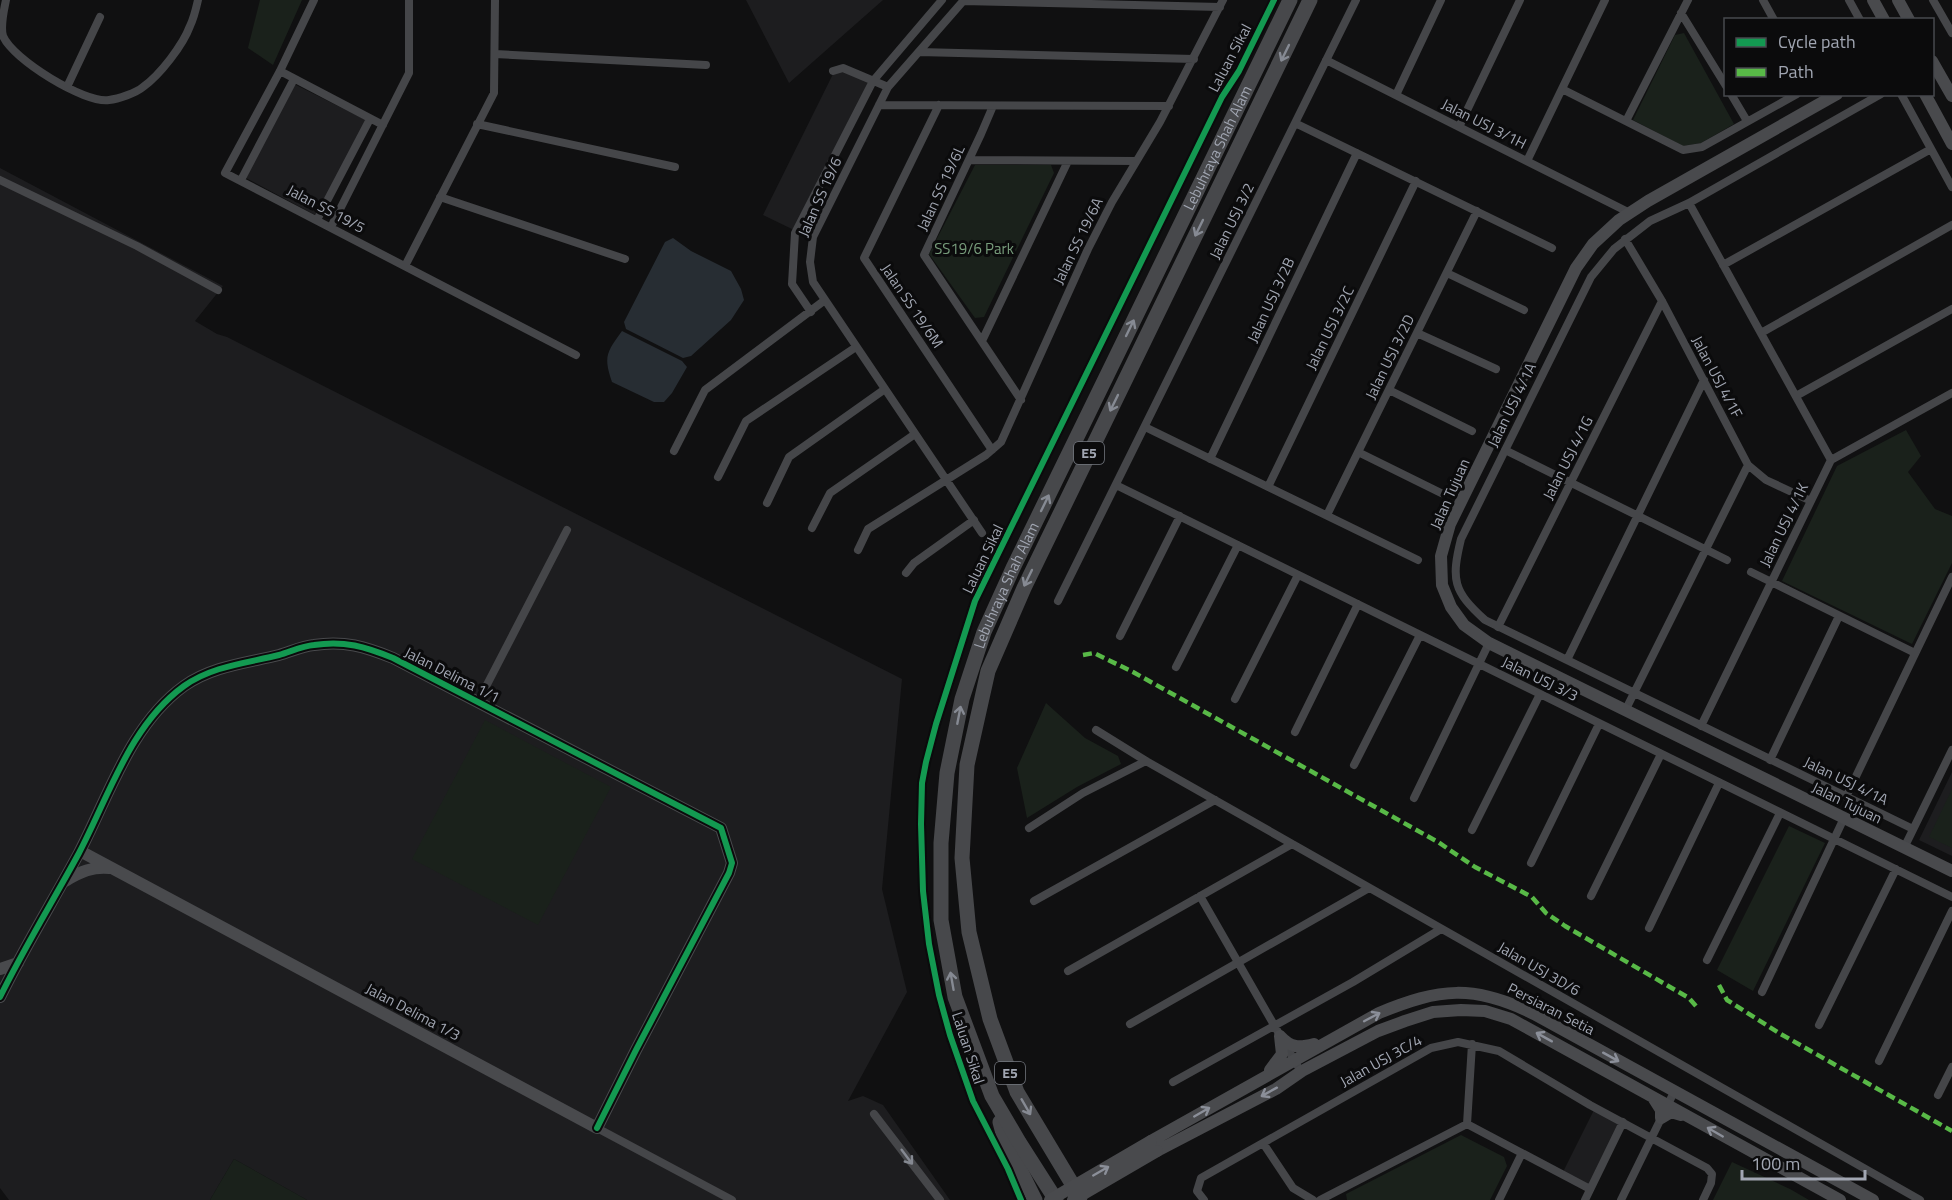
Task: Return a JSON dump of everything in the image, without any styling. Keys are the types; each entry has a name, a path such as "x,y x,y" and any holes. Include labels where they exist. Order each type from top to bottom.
{"highway":[{"name":"Lebuhraya Shah Alam","path":"1056,1200 992,1096 955,997 941,920 940,843 947,772 962,699 984,632 1290,0"},
{"name":"Lebuhraya Shah Alam","path":"1082,1200 1017,1092 990,1019 969,932 962,858 967,765 988,671 1024,588 1310,0"},
{"path":"992,1096 1004,1137 1035,1200"}],"street":[{"path":"6,0 3,14 3,36 19,57 67,87 108,101 143,88 169,61 190,28 198,0"},
{"path":"294,79 241,180 225,173 280,71 314,0"},
{"path":"331,227 409,73 409,0"},
{"path":"405,266 494,93 495,0"},
{"path":"810,312 792,284 795,233 873,81 942,0"},
{"path":"964,0 1221,3"},
{"name":"Jalan SS 19/6","path":"964,0 888,87 813,237 810,262 813,282 982,533"},
{"name":"Jalan USJ 3/2","path":"1116,485 1356,0"},
{"path":"1396,95 1441,0"},
{"path":"1459,127 1520,0"},
{"path":"1527,161 1605,0"},
{"path":"1626,121 1688,0"},
{"path":"1763,0 1773,18"},
{"path":"1849,0 1859,18"},
{"path":"1873,0 1883,18"},
{"path":"1898,0 1908,18"},
{"path":"1937,2 1952,33"},
{"name":"Jalan SS 19/6A","path":"858,550 868,530 1001,442 1088,249 1169,106 1221,3"},
{"path":"1681,13 1724,84"},
{"path":"67,87 100,17"},
{"path":"919,52 1194,59"},
{"path":"495,54 706,65"},
{"name":"Jalan USJ 3/1H","path":"1326,60 1630,213"},
{"path":"1934,64 1952,96"},
{"path":"833,71 843,68 888,87"},
{"path":"280,71 383,125"},
{"path":"1562,89 1683,150 1702,147 1793,96"},
{"path":"1732,96 1747,121"},
{"name":"Jalan Tujuan","path":"1833,96 1648,201 1593,244 1576,268 1450,524 1441,556 1442,585 1451,607 1464,625 1489,643 1952,871"},
{"name":"Jalan USJ 4/1A","path":"1877,96 1689,203 1650,221 1625,239 1591,277 1461,539 1455,565 1457,584 1466,603 1485,620 1913,829"},
{"path":"1902,96 1952,188"},
{"path":"1926,96 1952,144"},
{"path":"879,105 1169,106"},
{"name":"Jalan SS 19/6M","path":"939,105 864,258 992,450"},
{"name":"Jalan SS 19/6L","path":"993,105 924,255 1021,400"},
{"path":"317,220 370,118"},
{"path":"1295,123 1552,248"},
{"path":"477,124 675,167"},
{"path":"1723,265 1931,149"},
{"name":"Jalan USJ 3/2B","path":"1210,459 1357,153"},
{"path":"969,160 1136,161"},
{"path":"982,342 1068,161"},
{"path":"0,180 128,241 218,290"},
{"name":"Jalan SS 19/5","path":"241,180 576,355"},
{"name":"Jalan USJ 3/2C","path":"1268,487 1416,182"},
{"path":"440,196 625,259"},
{"path":"1689,203 1831,460 1952,393"},
{"name":"Jalan USJ 3/2D","path":"1327,516 1477,212"},
{"path":"1761,333 1952,225"},
{"name":"Jalan USJ 4/1F","path":"1625,239 1662,301 1748,465 1766,480 1811,501"},
{"path":"1447,273 1524,310"},
{"path":"674,451 705,390 825,300"},
{"name":"Jalan USJ 4/1G","path":"1498,627 1662,301"},
{"path":"1796,396 1952,309"},
{"path":"1417,333 1496,369"},
{"path":"718,477 746,421 856,347"},
{"path":"1567,660 1704,380"},
{"path":"768,503 789,458 885,389"},
{"path":"1389,390 1472,431"},
{"path":"1145,427 1418,560"},
{"path":"812,528 830,493 915,434"},
{"path":"1505,450 1727,560"},
{"path":"1358,452 1441,493"},
{"name":"Jalan USJ 4/1K","path":"1701,726 1831,460"},
{"path":"1625,711 1748,465"},
{"path":"1058,601 1116,485"},
{"name":"Jalan USJ 3/3","path":"1116,485 1952,897"},
{"path":"1120,636 1180,516"},
{"path":"906,573 914,563 974,520"},
{"path":"478,702 567,530"},
{"path":"1176,667 1238,545"},
{"path":"1751,572 1915,653"},
{"path":"1235,699 1298,575"},
{"path":"1846,797 1952,576"},
{"path":"1294,732 1358,604"},
{"path":"1770,760 1839,616"},
{"path":"1354,765 1419,635"},
{"name":"Jalan Delima 1/1","path":"1,992 64,881 126,758 151,718 183,687 197,677 221,668 312,645 344,642 393,658 721,828 732,863 729,873 597,1128"},
{"path":"1414,798 1489,643"},
{"path":"1472,830 1540,694"},
{"path":"1531,863 1599,724"},
{"name":"Jalan USJ 3D/6","path":"1096,730 1146,761 1920,1200"},
{"path":"1904,848 1952,750"},
{"path":"1591,896 1661,754"},
{"path":"1029,828 1083,793 1146,761"},
{"path":"1649,928 1719,783"},
{"path":"1035,901 1215,800"},
{"path":"1707,960 1780,813"},
{"path":"1761,992 1844,818"},
{"path":"1068,971 1292,844"},
{"name":"Jalan Delima 1/3","path":"80,851 732,1200"},
{"path":"64,881 81,872 100,867 114,869"},
{"path":"1819,1025 1896,869"},
{"path":"1130,1024 1369,888"},
{"path":"1200,896 1302,1071"},
{"path":"1879,1061 1952,911"},
{"path":"1173,1082 1277,1031 1441,928"},
{"path":"0,969 18,963"},
{"name":"Persiaran Setia","path":"1073,1200 1266,1076 1379,1013 1413,999 1452,992 1485,995 1514,1004 1873,1200"},
{"name":"Persiaran Setia","path":"1050,1200 1154,1146 1276,1089 1302,1071 1378,1031 1433,1012 1485,1011 1511,1019 1840,1200"},
{"path":"1277,1031 1290,1045 1296,1047 1330,1040"},
{"path":"1266,1076 1282,1054 1277,1031"},
{"name":"Jalan USJ 3C/4","path":"1204,1200 1197,1191 1201,1178 1431,1048 1458,1042 1499,1051 1707,1168 1712,1174 1711,1183 1703,1200"},
{"path":"1467,1124 1472,1044"},
{"path":"1938,1095 1952,1067"},
{"path":"1621,1200 1674,1092"},
{"path":"1650,1095 1658,1103 1661,1118"},
{"path":"1661,1118 1671,1112 1688,1117"},
{"path":"874,1114 940,1200"},
{"path":"1585,1200 1623,1122"},
{"path":"1467,1124 1590,1189"},
{"path":"1320,1200 1467,1124"},
{"path":"1263,1143 1293,1188 1313,1200"},
{"path":"1499,1200 1522,1153"}],"shaded area":[{"path":"746,0 883,0 789,83"},
{"path":"843,71 869,82 794,230 763,215 833,74"},
{"path":"294,84 366,120 317,216 246,178"},
{"path":"0,168 223,286 195,321 217,334 227,337 902,679 882,889 907,992 848,1101 863,1096 883,1105 950,1200 307,1200 234,1159 210,1200 9,1200 0,1188"},
{"path":"673,238 691,251 731,271 744,300 731,320 691,356 683,358 626,329 624,322 665,242"},
{"path":"622,331 682,361 687,367 664,402 654,402 612,382 607,360 613,344"},
{"path":"1952,772 1952,856 1919,840"},
{"path":"1594,1110 1619,1124 1589,1185 1563,1172"}],"green space":[{"path":"260,0 302,0 273,65 248,48"},
{"path":"1684,33 1734,124 1701,143 1683,146 1633,120 1675,35"},
{"name":"SS19/6 Park","path":"975,165 1051,165 1054,173 984,317 975,318 929,254"},
{"path":"1906,430 1921,456 1908,472 1935,509 1952,516 1952,563 1912,644 1782,581 1837,466"},
{"path":"1046,703 1085,738 1118,756 1121,764 1077,787 1027,818 1017,768"},
{"path":"485,720 611,787 538,925 412,859"},
{"path":"1952,789 1952,848 1929,837"},
{"path":"1789,826 1825,843 1753,991 1717,970"},
{"path":"1461,1135 1504,1157 1507,1166 1490,1200 1347,1200 1346,1194"},
{"path":"234,1159 307,1200 210,1200"},
{"path":"1732,1162 1790,1189 1809,1200 1713,1200"}],"marked path":[{"path":"1083,655 1094,653 1133,672 1438,842 1475,867 1532,897 1546,913 1565,926 1689,998 1696,1006"},
{"path":"1719,985 1727,1000 1779,1033 1952,1131"}],"cycle path":[{"name":"Laluan Sikal","path":"1021,1200 1008,1169 973,1101 939,995 929,944 923,891 921,824 922,783 926,762 975,601 1222,97 1239,71 1274,0"},
{"path":"0,997 79,853 122,763 149,721 165,702 195,679 218,670 310,646 335,643 355,646 393,658 721,828 732,863 729,873 597,1128"}]}
